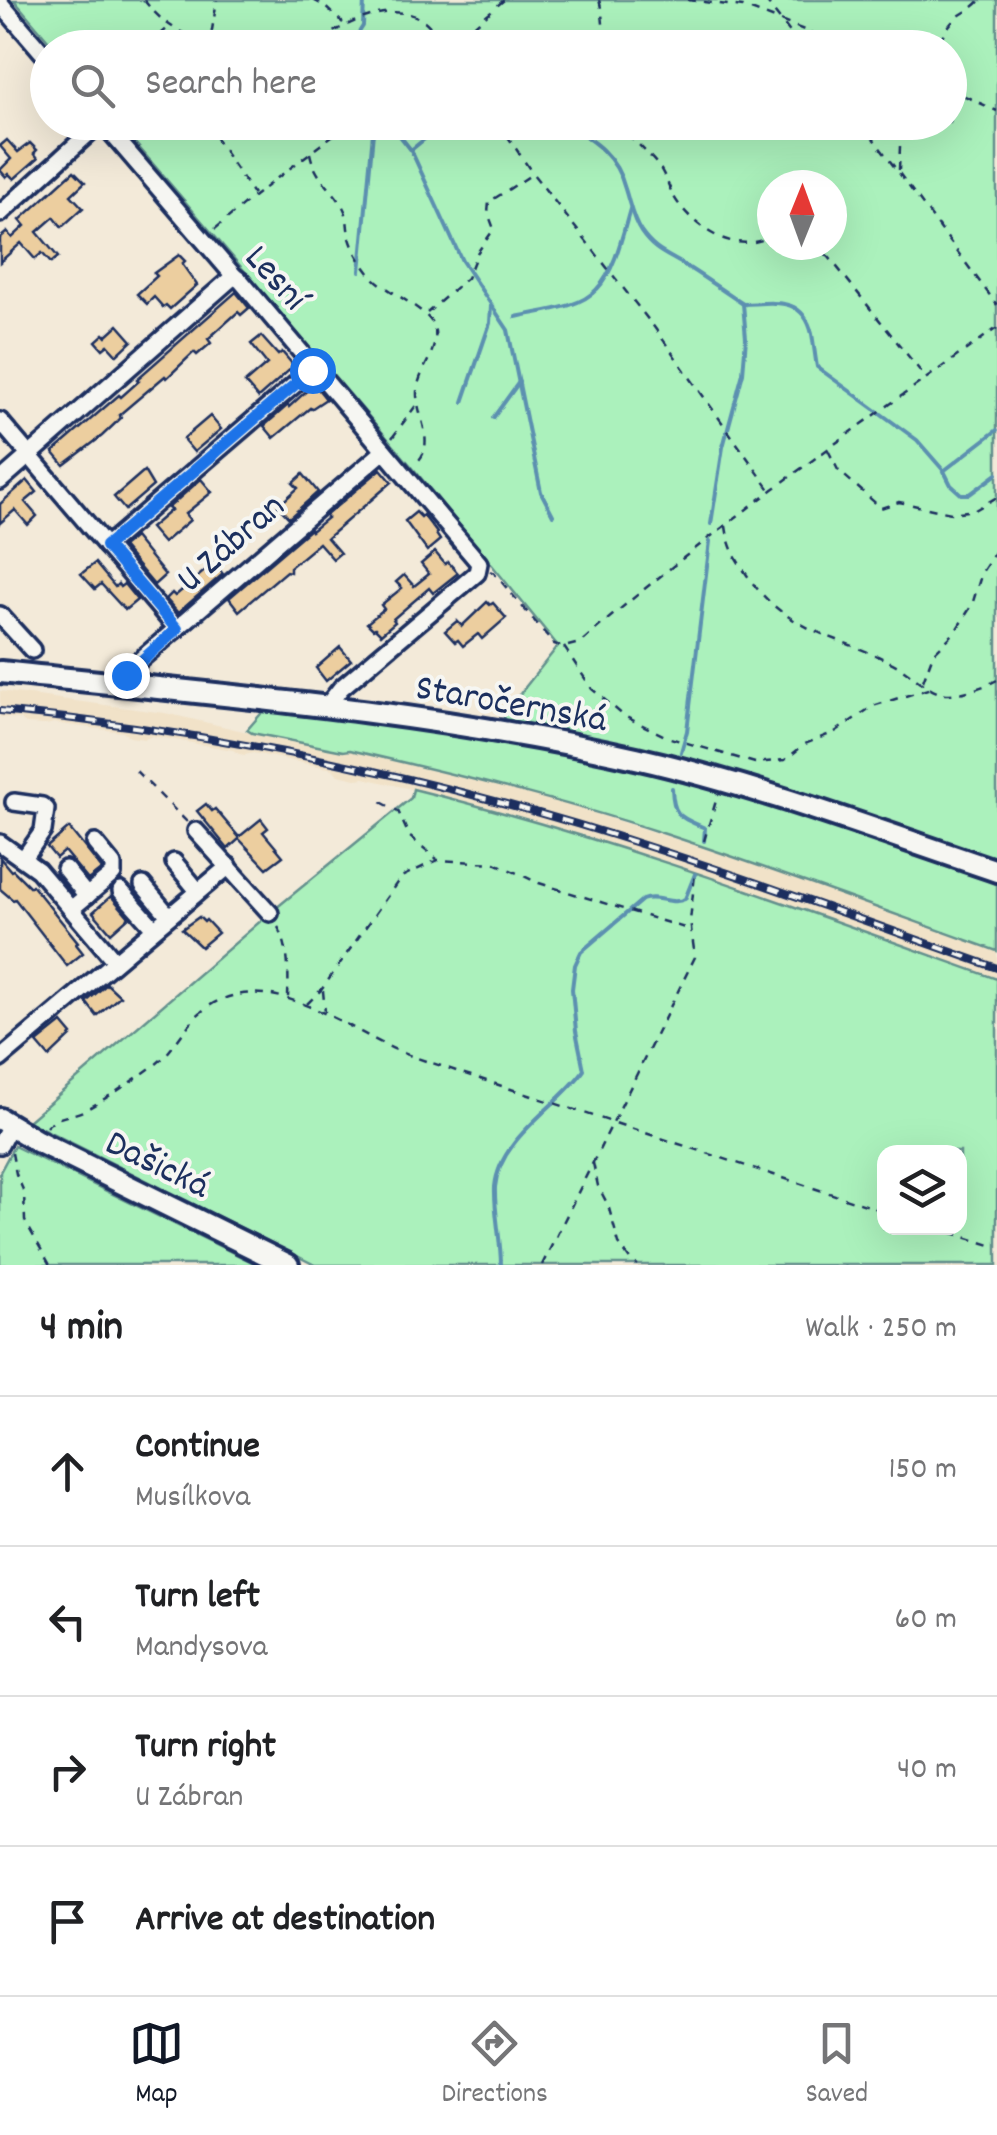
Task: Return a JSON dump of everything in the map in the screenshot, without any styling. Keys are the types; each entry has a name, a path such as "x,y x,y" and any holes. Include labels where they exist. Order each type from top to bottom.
{"main road":[{"name":"Staročernská","path":"0,672 326,707 544,740 639,759 722,782 997,871"},
{"name":"Dašická","path":"5,1122 288,1265"}],"street":[{"path":"0,3 30,38"},
{"path":"0,214 82,140"},
{"name":"Lesní","path":"117,140 314,368 387,446 480,566"},
{"path":"0,482 234,276"},
{"path":"106,546 314,368"},
{"path":"0,422 177,629"},
{"name":"U Zábran","path":"120,684 134,666 387,446"},
{"path":"326,707 341,688 480,566"},
{"path":"0,615 32,650"},
{"path":"14,802 46,809 43,831 24,858"},
{"path":"196,831 270,913"},
{"path":"0,843 38,870 115,961"},
{"path":"71,909 114,871 95,843"},
{"path":"174,862 198,892"},
{"path":"0,1058 229,866"},
{"path":"65,869 87,896"},
{"path":"144,885 169,916"},
{"path":"121,890 154,928"},
{"path":"4,1147 5,1122"}],"path":[{"path":"144,0 176,30"},
{"path":"212,30 216,0"},
{"path":"313,0 345,24"},
{"path":"469,30 504,0"},
{"path":"598,0 603,13 602,30"},
{"path":"688,0 743,7 807,30"},
{"path":"764,0 788,30"},
{"path":"948,30 955,18 980,0"},
{"path":"335,30 382,12 402,12 422,19 432,30"},
{"path":"165,30 170,26"},
{"path":"967,97 997,111"},
{"path":"217,140 254,196"},
{"path":"202,240 327,140"},
{"path":"510,140 654,327 772,492"},
{"path":"634,140 659,167 677,202 701,227 728,242 757,242"},
{"path":"875,140 997,305"},
{"path":"899,171 900,140"},
{"path":"310,153 314,171 346,214 349,236 358,257 372,276 425,314 434,326 434,341 419,376 416,396 426,432 425,452 412,467"},
{"path":"425,314 466,278 494,229 488,202 533,174"},
{"path":"831,260 926,378"},
{"path":"480,566 494,572 554,644 580,644 725,523 997,328"},
{"path":"387,446 418,403"},
{"path":"828,449 838,470 881,508 899,502 951,513 976,510 997,497"},
{"path":"725,523 728,548 762,597 783,614 898,666 944,694 979,688 997,680"},
{"path":"922,682 932,654 955,632 972,605 982,572 997,549"},
{"path":"564,647 592,689 624,716 667,737 755,763 785,760 805,744 834,732 873,706 931,688"},
{"path":"136,771 196,831"},
{"path":"704,841 722,782"},
{"path":"381,802 394,807 409,836 438,860"},
{"path":"306,1004 322,989 401,877 438,860 495,863 538,883 692,930"},
{"path":"542,1265 695,957 694,874"},
{"path":"270,913 283,936 288,998"},
{"path":"322,989 326,1013"},
{"path":"37,1141 53,1119 82,1112 157,1064 174,1048 188,1025 210,1005 238,995 266,994 306,1004 397,1050 877,1209"},
{"path":"4,1147 14,1155 16,1174 24,1192 25,1221 50,1265"},
{"path":"592,1161 620,1244 638,1265"},
{"path":"957,1235 997,1248"}],"shaded area":[{"path":"0,691 165,713 456,774 566,804 759,866 997,951 997,979 649,857 458,800 253,753 245,755 152,736 145,739 123,732 53,723 26,724 19,719 0,717"}],"green space":[{"path":"14,0 997,0 997,861 508,724 503,715 558,646 412,467 133,140 967,140 967,30 40,30"},
{"path":"266,708 450,733 588,758 680,779 817,820 997,881 997,951 744,861 583,809 389,759 247,730"},
{"path":"413,789 707,876 997,979 997,1265 315,1265 28,1121 411,798"},
{"path":"14,1146 258,1265 0,1265 0,1172"}],"building":[{"path":"7,140 18,152 30,143 37,150 34,153 38,158 14,179 0,170 11,159 0,146"},
{"path":"74,171 85,182 71,195 83,208 62,227 54,217 37,232 58,257 51,263 42,253 35,259 21,243 0,262 0,238 7,232 12,238 25,226 20,220"},
{"path":"179,255 197,285 170,309 154,297 147,304 137,294 157,276 154,273"},
{"path":"236,292 249,308 241,315 238,312 208,339 211,343 165,376 119,415 121,418 102,436 64,465 53,452 121,397"},
{"path":"118,325 132,341 117,355 108,345 103,349 96,341"},
{"path":"261,336 294,366 258,398 245,383 267,364 251,344"},
{"path":"314,384 326,399 274,438 264,426"},
{"path":"210,416 221,429 194,452 183,439"},
{"path":"381,469 392,482 327,538 340,553 333,559 319,543 290,567 290,572 286,571 239,611 229,598"},
{"path":"144,471 153,486 125,510 114,497"},
{"path":"303,474 318,492 289,518 278,506 298,488 293,483"},
{"path":"201,479 212,492 185,514 190,520 163,543 150,528"},
{"path":"27,480 37,492 25,502 37,516 28,525 15,510 0,523 0,504"},
{"path":"416,512 423,515 440,540 427,551 405,521"},
{"path":"134,537 165,575 154,585 122,547"},
{"path":"435,552 458,573 433,593 429,588 381,634 373,629 367,623 402,588 396,582 404,575 414,586 429,574 421,564"},
{"path":"95,563 115,587 124,584 137,600 125,610 101,584 95,589 81,574"},
{"path":"214,563 223,574 178,613 166,599"},
{"path":"487,602 493,603 506,618 482,639 478,634 463,646 458,640 455,642 445,631 457,621 462,626"},
{"path":"340,647 351,660 326,681 316,668"},
{"path":"206,804 239,837 261,819 268,828 263,832 283,856 267,868 239,839 228,849 197,811"},
{"path":"69,828 102,869 88,880 64,851 56,858 47,847"},
{"path":"0,858 32,885 78,942 83,953 67,966 15,899 0,889"},
{"path":"111,896 129,917 111,933 93,912"},
{"path":"199,917 218,933 201,947 182,929"},
{"path":"107,984 120,996 97,1016 86,1002"},
{"path":"62,1023 72,1035 49,1057 37,1043"}],"waterway":[{"path":"360,30 364,0"},
{"path":"360,271 372,140"},
{"path":"403,140 462,261 508,330 541,492 553,515"},
{"path":"411,150 423,140"},
{"path":"590,140 616,166 635,222 651,244 743,304 743,373 723,447 711,524"},
{"path":"516,317 570,305 597,289 614,262 630,209"},
{"path":"744,304 786,304 802,313 812,334 817,367 917,440 961,494 970,494 997,474"},
{"path":"463,402 490,323 491,306"},
{"path":"493,418 519,382"},
{"path":"945,470 997,430"},
{"path":"681,752 687,731 710,541"},
{"path":"672,788 676,810 705,828 704,841"},
{"path":"501,1265 495,1196 499,1169 518,1138 584,1070 572,989 581,952 642,900 685,899 695,874"}],"railway":[{"path":"0,711 248,745 493,800 696,862 997,968"}],"route":[{"path":"126,675 177,629 106,546 312,370"}]}
